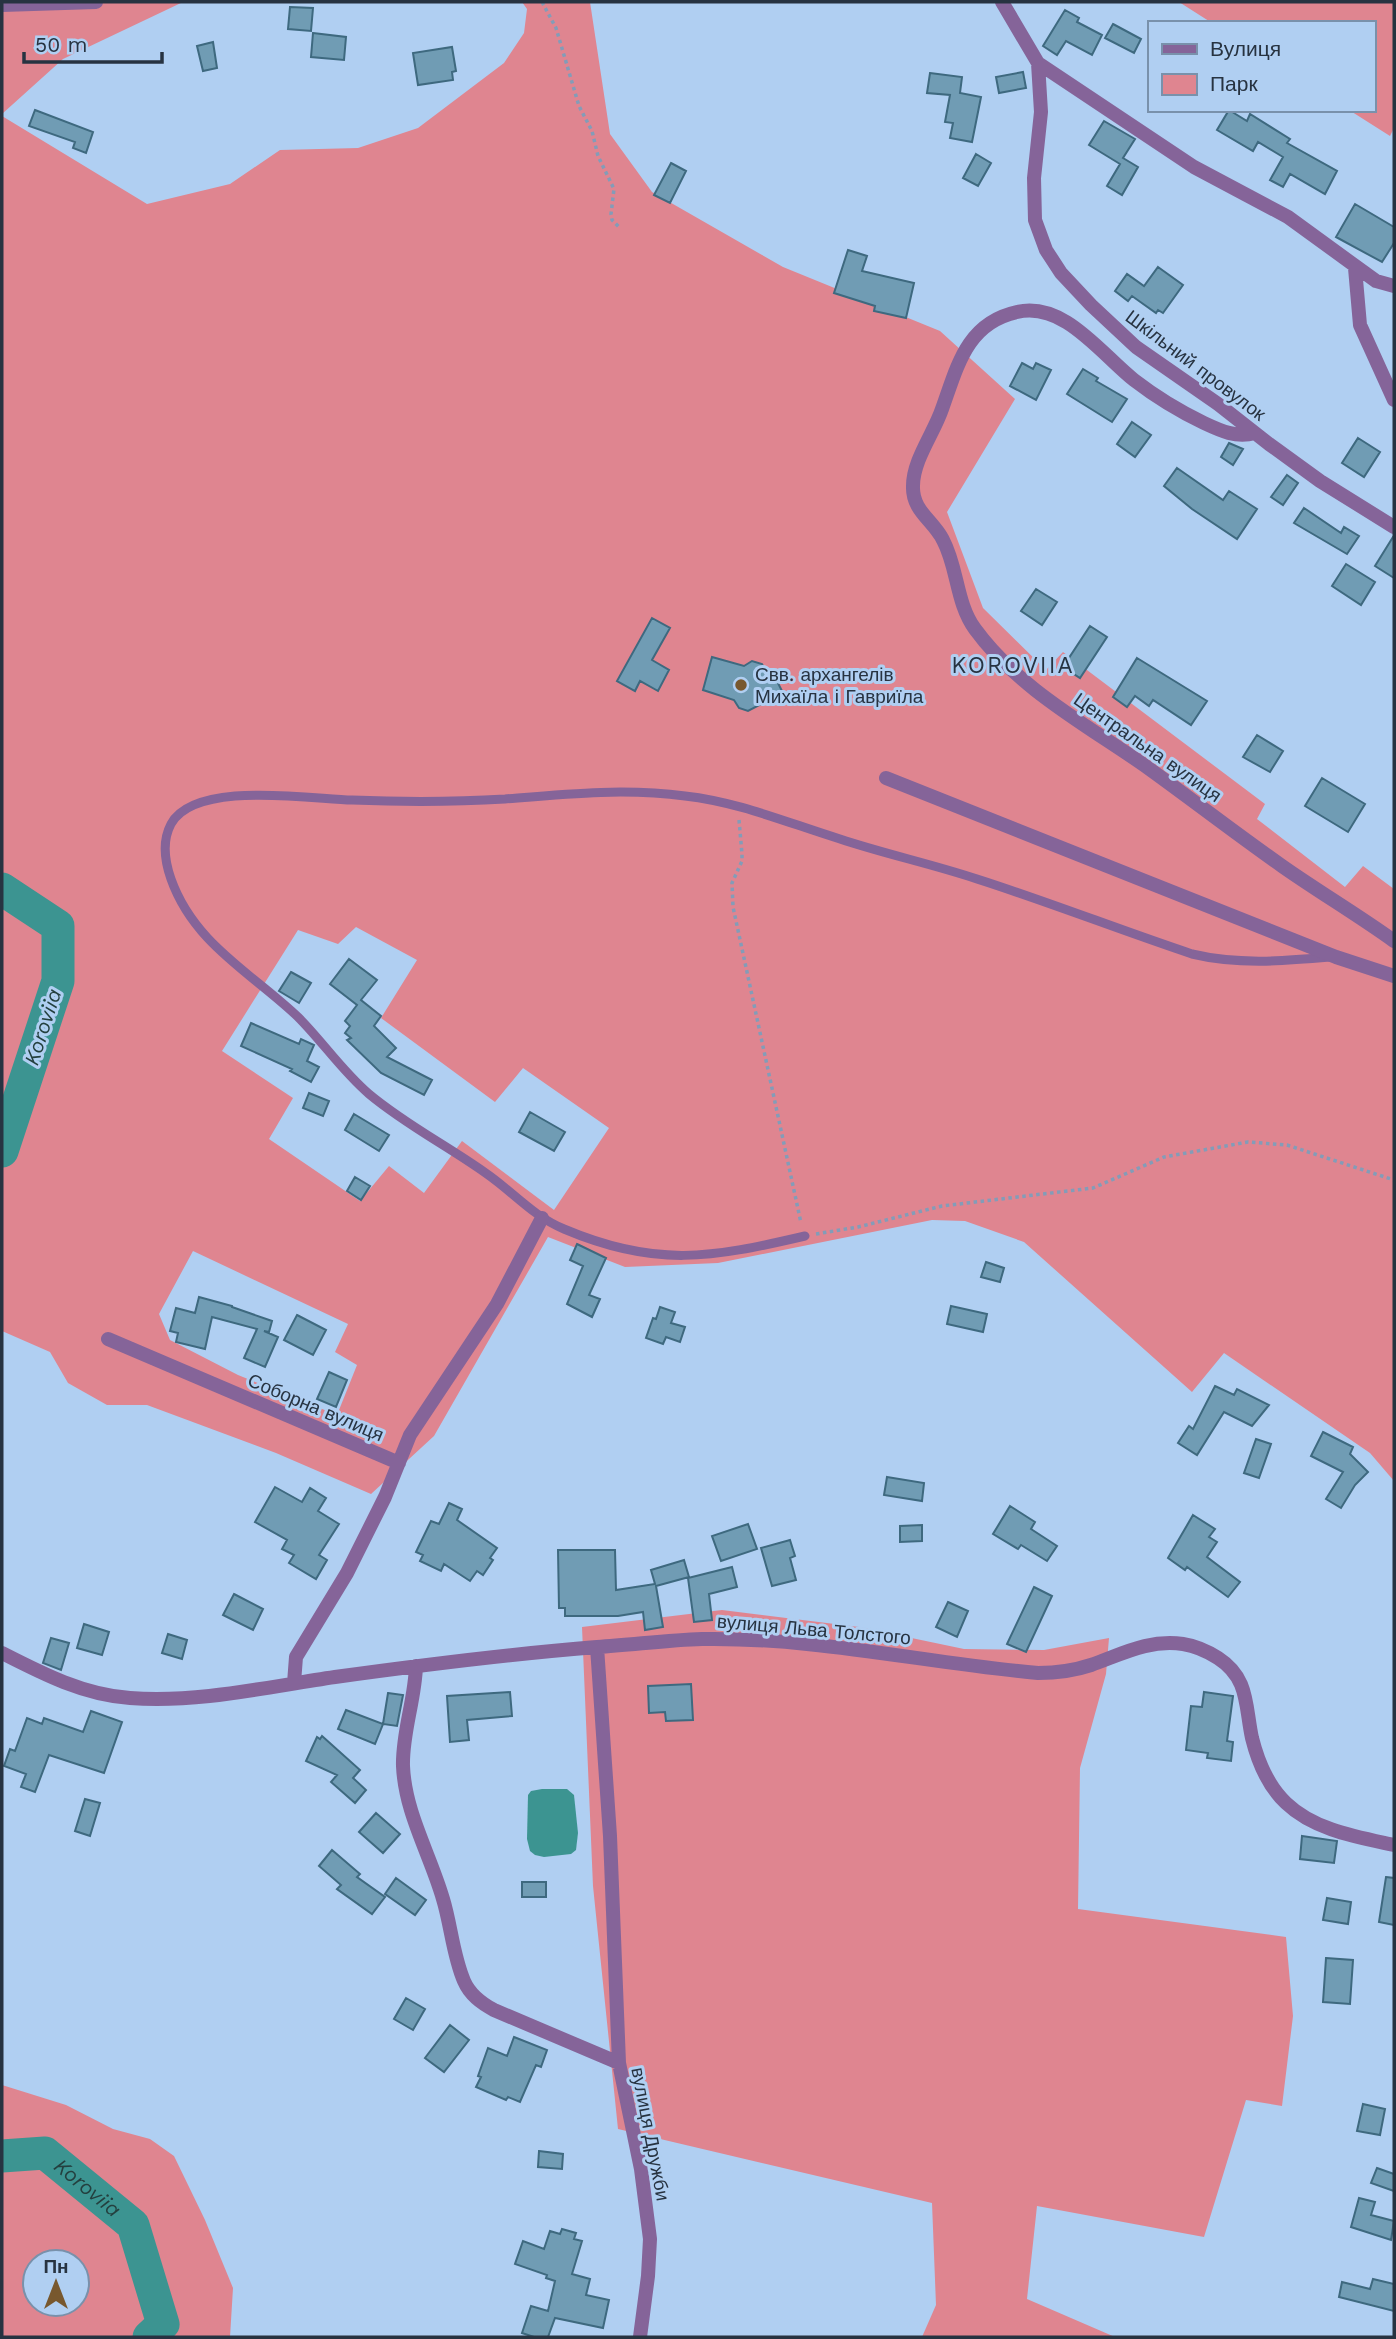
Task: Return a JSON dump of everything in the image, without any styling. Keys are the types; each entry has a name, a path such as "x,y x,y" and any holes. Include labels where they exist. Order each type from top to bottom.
{"street":[{"path":"2,5 96,2"},
{"path":"1002,2 1038,63 1194,167 1288,217 1355,268 1376,281 1394,286"},
{"name":"Шкільний провулок","path":"1038,63 1041,112 1035,164 1034,212 1037,230 1061,273 1124,337 1344,497 1394,527"},
{"path":"1355,268 1360,325 1394,400"},
{"name":"Центральна вулиця","path":"1255,433 1244,436 1230,434 1185,414 1135,381 1059,318 1033,310 1016,312 982,329 958,362 941,414 915,474 912,487 914,500 948,549 969,619 990,647 1009,666 1063,710 1293,874 1394,942"},
{"path":"886,778 1336,957 1394,976"},
{"path":"399,1463 419,1421 496,1304 542,1217"},
{"name":"Соборна вулиця","path":"108,1339 399,1463 347,1573 296,1657 293,1683"},
{"name":"вулиця Льва Толстого","path":"2,1653 78,1688 129,1698 214,1697 293,1683 514,1654 704,1639 859,1650 1006,1670 1050,1673 1079,1668 1139,1647 1162,1643 1186,1644 1219,1659 1237,1675 1244,1691 1252,1737 1261,1766 1285,1803 1325,1827 1394,1845"},
{"path":"597,1647 610,1836 619,2063"},
{"name":"вулиця Дружби","path":"416,1666 415,1696 404,1746 405,1786 410,1810 443,1899 463,1980 476,1998 494,2010 619,2063 641,2169 650,2239 640,2337"}],"lane":[{"path":"805,1236 735,1252 667,1256 632,1251 563,1229 542,1217 494,1179 405,1122 370,1095 295,1014 215,948 195,925 174,888 166,862 166,842 170,827 182,811 201,802 256,796 428,801 503,799 614,790 684,795 744,807 843,841 981,880 1192,954 1239,962 1336,957"}],"path":[{"path":"542,2 556,28 579,106 592,131 598,156 614,189 611,214 612,220 619,227"},
{"path":"744,807 739,828 742,861 732,883 733,907 755,999 789,1174 805,1236 858,1227 942,1206 1093,1188 1164,1157 1233,1143 1287,1145 1394,1180"}],"green space":[{"path":"2,2 183,2 63,59 2,114"},
{"path":"522,2 590,2 610,134 652,192 783,267 940,331 1015,399 947,512 983,608 1046,670 1063,652 1265,804 1257,819 1345,887 1363,866 1394,889 1394,1481 1370,1453 1224,1353 1192,1392 1024,1242 965,1221 932,1220 718,1263 625,1267 548,1237 434,1436 371,1494 276,1453 147,1405 107,1405 68,1383 50,1352 2,1331 2,116 147,204 230,184 280,150 358,148 418,128 504,63 524,33 527,9","holes":["356,927 417,960 381,1018 495,1102 523,1068 609,1128 554,1210 462,1141 424,1193 389,1166 360,1201 269,1139 293,1098 222,1051 298,930 338,944","193,1251 348,1324 335,1352 357,1365 337,1415 238,1375 170,1340 159,1314"]},
{"path":"1179,2 1394,2 1394,128 1390,136 1352,112 1375,112 1375,21 1209,21"},
{"path":"722,1610 859,1627 964,1649 1044,1650 1109,1638 1106,1674 1080,1768 1078,1909 1286,1937 1293,2016 1282,2106 1246,2100 1204,2237 1037,2206 1027,2299 1115,2337 922,2337 936,2305 932,2203 618,2129 593,1886 582,1627"},
{"path":"2,2085 66,2105 113,2129 150,2139 174,2156 205,2220 233,2288 230,2337 2,2337"}],"shaded area":[{"path":"567,1789 574,1795 578,1833 576,1850 571,1854 544,1857 530,1851 527,1839 528,1795 531,1791"}],"building":[{"path":"290,7 313,8 311,31 288,29"},
{"path":"1065,10 1079,18 1077,22 1102,35 1092,55 1066,41 1057,55 1043,46"},
{"path":"1113,24 1141,39 1134,53 1105,38"},
{"path":"313,33 346,37 344,60 311,57"},
{"path":"213,42 217,68 203,71 197,46"},
{"path":"452,47 456,71 452,72 453,80 418,85 413,53"},
{"path":"1023,72 1026,88 999,93 996,77"},
{"path":"930,73 962,77 960,93 981,97 972,142 950,138 953,123 945,122 950,95 927,93"},
{"path":"35,110 93,132 86,153 73,148 75,142 29,126"},
{"path":"1228,112 1247,121 1250,114 1290,139 1287,143 1337,171 1325,194 1290,174 1283,187 1270,180 1283,157 1258,142 1253,151 1217,130"},
{"path":"1104,121 1135,139 1123,158 1138,167 1122,195 1107,186 1120,164 1089,145"},
{"path":"976,154 991,163 978,186 963,178"},
{"path":"671,163 686,171 670,203 654,195"},
{"path":"1355,204 1394,227 1394,243 1382,262 1336,237"},
{"path":"848,250 867,256 862,271 914,283 906,318 874,311 875,306 834,293"},
{"path":"1158,267 1183,285 1163,313 1158,310 1156,313 1132,296 1128,301 1115,291 1127,274 1144,286"},
{"path":"1022,363 1033,369 1036,363 1051,370 1036,400 1010,386"},
{"path":"1083,369 1098,378 1096,381 1127,399 1112,422 1067,394"},
{"path":"1132,422 1151,435 1135,457 1117,444"},
{"path":"1358,438 1380,452 1364,477 1342,463"},
{"path":"1229,443 1243,449 1233,465 1221,457"},
{"path":"1177,468 1223,500 1229,491 1257,509 1237,539 1192,509 1164,486"},
{"path":"1287,475 1298,483 1283,505 1271,497"},
{"path":"1304,508 1341,533 1344,527 1359,536 1347,554 1294,523"},
{"path":"1394,537 1394,578 1375,566"},
{"path":"1346,564 1375,582 1361,605 1332,586"},
{"path":"1036,589 1057,602 1042,625 1021,611"},
{"path":"652,618 670,628 652,660 669,670 658,691 640,681 635,691 617,681"},
{"path":"1090,626 1107,637 1080,678 1063,667"},
{"name":"Свв. архангелів Михаїла і Гавриїла","path":"712,657 744,666 752,661 762,664 770,679 777,681 782,691 779,699 770,705 763,703 748,711 739,708 734,700 703,690"},
{"path":"1137,658 1207,701 1191,725 1153,700 1149,706 1135,696 1127,707 1113,697"},
{"path":"1257,735 1283,751 1270,772 1243,757"},
{"path":"1322,778 1365,804 1348,832 1305,806"},
{"path":"349,959 377,980 361,1000 381,1016 374,1026 396,1048 387,1057 432,1080 424,1095 381,1073 347,1040 351,1038 345,1033 350,1026 345,1021 357,1005 330,984"},
{"path":"291,972 311,983 299,1003 279,991"},
{"path":"251,1023 299,1044 301,1039 314,1045 307,1061 319,1067 311,1082 290,1071 292,1069 241,1046"},
{"path":"309,1093 329,1101 323,1116 303,1108"},
{"path":"530,1112 565,1132 554,1151 519,1132"},
{"path":"354,1114 389,1135 379,1151 345,1130"},
{"path":"355,1177 370,1186 361,1200 347,1191"},
{"path":"577,1244 606,1258 589,1295 600,1299 592,1317 567,1304 583,1266 570,1260"},
{"path":"986,1262 1004,1268 1000,1282 981,1277"},
{"path":"199,1297 272,1321 269,1332 264,1331 278,1337 265,1367 244,1358 257,1329 212,1317 205,1349 176,1342 178,1333 170,1331 176,1308 195,1313"},
{"path":"951,1306 987,1314 983,1332 947,1324"},
{"path":"660,1307 675,1312 671,1323 685,1327 680,1342 666,1337 663,1344 646,1338"},
{"path":"297,1315 326,1330 313,1355 284,1340"},
{"path":"329,1372 347,1380 336,1407 317,1399"},
{"path":"1215,1386 1234,1395 1237,1389 1269,1405 1252,1426 1224,1412 1197,1455 1178,1443 1189,1426 1193,1429"},
{"path":"1323,1432 1353,1447 1350,1454 1368,1472 1355,1485 1341,1508 1326,1499 1343,1472 1311,1456"},
{"path":"1256,1439 1271,1444 1259,1478 1244,1473"},
{"path":"887,1477 924,1483 922,1501 884,1495"},
{"path":"275,1487 302,1502 310,1488 326,1498 318,1511 339,1524 319,1555 327,1560 316,1579 289,1563 294,1555 282,1549 287,1540 255,1522"},
{"path":"449,1503 462,1509 457,1520 497,1548 483,1575 477,1571 470,1581 444,1564 441,1571 420,1561 423,1555 416,1552 431,1521 439,1524"},
{"path":"1010,1506 1035,1522 1031,1529 1057,1546 1047,1561 1021,1545 1018,1549 993,1534"},
{"path":"1193,1515 1215,1529 1209,1537 1217,1542 1207,1557 1240,1582 1228,1597 1187,1567 1185,1570 1168,1558"},
{"path":"748,1524 757,1549 721,1561 712,1536"},
{"path":"922,1525 922,1541 900,1542 900,1526"},
{"path":"790,1540 795,1556 790,1558 796,1580 772,1586 761,1548"},
{"path":"558,1550 615,1550 616,1590 655,1584 651,1570 684,1560 689,1577 656,1586 663,1627 645,1630 643,1612 618,1616 565,1616 565,1608 559,1608"},
{"path":"732,1567 737,1587 709,1594 712,1620 694,1622 688,1578"},
{"path":"1034,1587 1052,1596 1026,1652 1007,1644"},
{"path":"234,1594 263,1609 253,1630 223,1615"},
{"path":"948,1602 968,1611 957,1637 936,1627"},
{"path":"84,1624 109,1632 102,1655 77,1648"},
{"path":"168,1634 187,1640 182,1659 162,1653"},
{"path":"51,1638 69,1643 61,1670 43,1663"},
{"path":"691,1684 693,1720 666,1721 665,1712 649,1713 648,1686"},
{"path":"510,1692 512,1716 467,1720 469,1740 450,1742 447,1696"},
{"path":"1204,1692 1233,1696 1227,1741 1233,1742 1231,1761 1207,1758 1208,1753 1186,1750 1191,1706 1202,1707"},
{"path":"388,1693 403,1695 397,1726 383,1724"},
{"path":"346,1710 383,1724 375,1744 338,1729"},
{"path":"91,1711 122,1722 104,1773 49,1755 35,1792 21,1787 26,1774 4,1766 10,1749 15,1751 27,1718 42,1724 44,1718 83,1732"},
{"path":"322,1736 360,1770 353,1778 366,1790 355,1803 331,1782 337,1775 306,1761 317,1737 320,1739"},
{"path":"85,1799 100,1803 90,1836 75,1831"},
{"path":"376,1813 400,1834 383,1853 359,1832"},
{"path":"1302,1836 1337,1841 1334,1863 1300,1859"},
{"path":"332,1850 360,1874 357,1877 385,1897 372,1914 337,1889 341,1885 319,1866"},
{"path":"1386,1877 1394,1878 1394,1925 1379,1922"},
{"path":"396,1878 426,1900 415,1915 385,1894"},
{"path":"522,1882 546,1882 546,1897 522,1897"},
{"path":"1327,1898 1351,1902 1348,1924 1323,1920"},
{"path":"1326,1958 1353,1960 1350,2004 1323,2002"},
{"path":"406,1998 425,2009 413,2030 394,2019"},
{"path":"450,2025 469,2040 444,2072 425,2058"},
{"path":"514,2037 547,2050 541,2067 536,2065 520,2102 508,2097 506,2100 476,2087 488,2048 507,2056"},
{"path":"1363,2104 1385,2109 1380,2135 1357,2131"},
{"path":"539,2151 563,2154 562,2169 538,2167"},
{"path":"1377,2168 1394,2174 1394,2191 1371,2183"},
{"path":"1359,2198 1375,2202 1371,2215 1394,2221 1391,2240 1351,2227"},
{"path":"562,2229 576,2233 574,2239 582,2241 572,2274 590,2279 586,2295 609,2300 603,2328 555,2318 548,2337 534,2337 522,2333 531,2306 548,2311 555,2281 546,2278 547,2275 515,2264 523,2241 544,2249 550,2231 560,2234"},
{"path":"1373,2279 1394,2284 1394,2311 1339,2297 1342,2282 1370,2289"}],"waterway":[{"name":"Koroviia","path":"2,889 58,926 58,981 2,1151"},
{"name":"Koroviia","path":"2,2156 45,2153 133,2225 163,2324 149,2337"}],"place":[{"name":"Свв. архангелів Михаїла і Гавриїла","path":"741,685"}],"district":[{"name":"KOROVIIA","path":"1013,665"}]}
